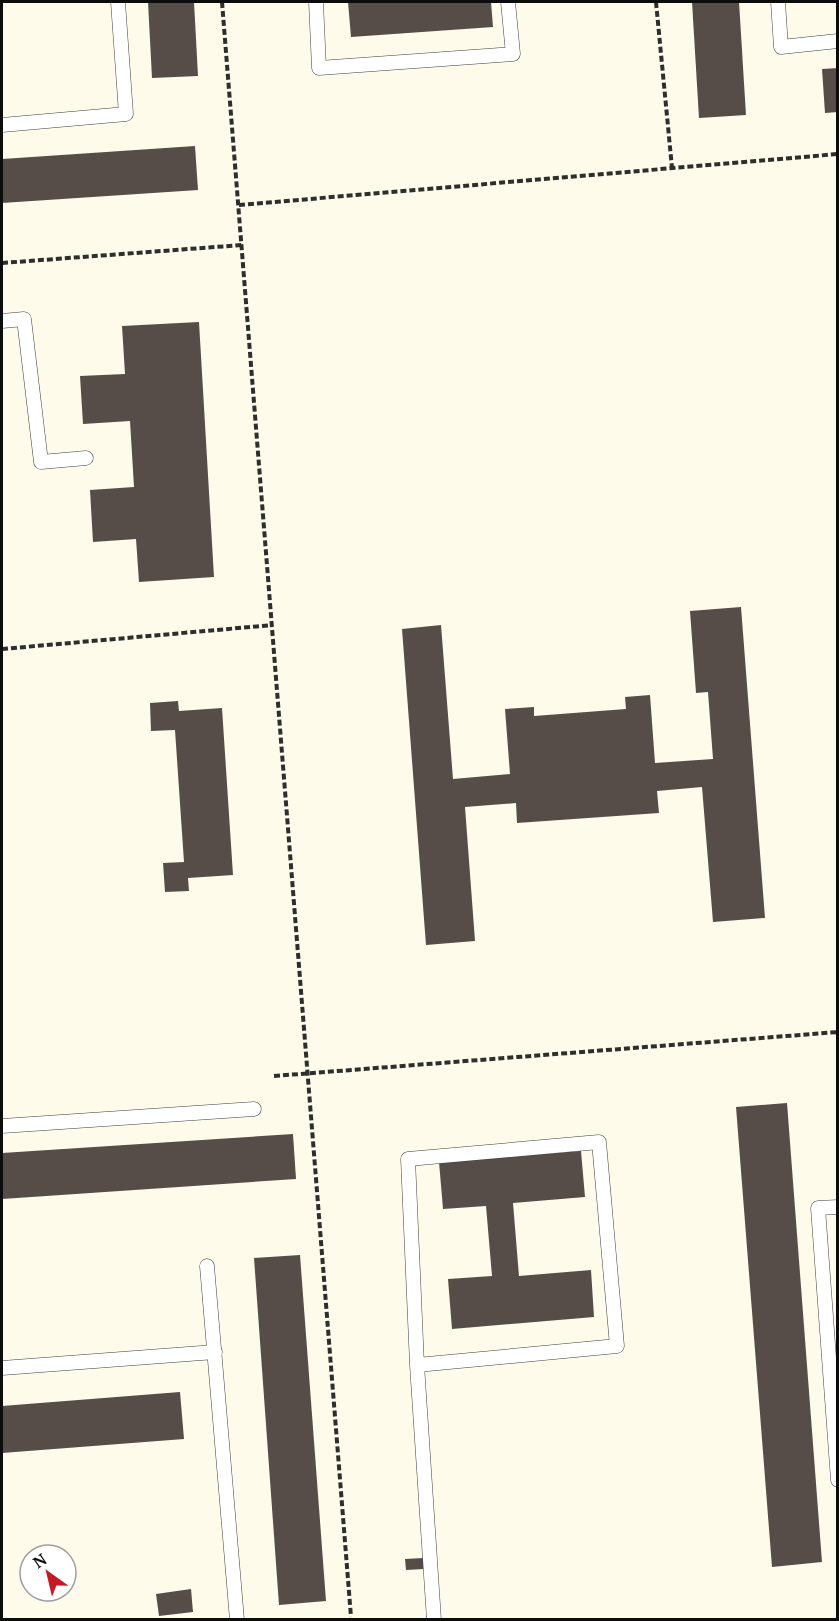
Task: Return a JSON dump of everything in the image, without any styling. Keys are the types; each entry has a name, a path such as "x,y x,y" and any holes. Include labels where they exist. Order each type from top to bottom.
{"lane":[{"path":"2,125 126,114 118,2"},
{"path":"316,2 319,68 513,54 508,2"},
{"path":"778,2 781,46 837,41"},
{"path":"2,321 24,319 41,462 86,458"},
{"path":"2,1126 254,1109"},
{"path":"417,1365 617,1346 599,1143 408,1159 417,1365 434,1620"},
{"path":"837,1207 818,1208 837,1480"},
{"path":"207,1266 237,1620"},
{"path":"2,1368 215,1352"}],"path":[{"path":"222,2 351,1617"},
{"path":"656,2 672,168"},
{"path":"239,205 837,154"},
{"path":"2,262 242,245"},
{"path":"2,649 273,626"},
{"path":"274,1076 837,1032"}],"building":[{"path":"148,2 194,2 198,76 152,78"},
{"path":"348,2 491,2 493,27 351,37"},
{"path":"692,2 739,2 746,115 699,118"},
{"path":"838,68 838,112 825,113 822,69"},
{"path":"195,146 198,190 2,203 2,159"},
{"path":"199,322 214,577 139,582 136,539 93,542 90,490 134,487 130,421 83,424 80,376 125,374 122,326"},
{"path":"741,607 765,918 713,922 702,787 657,791 659,813 517,823 516,803 465,807 475,941 426,945 402,629 441,625 453,779 510,774 505,709 534,707 534,716 626,709 625,697 650,695 655,763 713,759 708,692 696,693 690,611"},
{"path":"178,701 179,711 222,708 233,875 188,878 189,891 165,892 163,863 184,862 175,730 151,731 150,703"},
{"path":"787,1103 822,1562 772,1567 736,1107"},
{"path":"293,1134 296,1179 2,1199 2,1153"},
{"path":"581,1151 585,1197 513,1203 519,1276 591,1270 594,1317 452,1329 448,1279 492,1276 486,1206 443,1209 439,1162"},
{"path":"300,1255 326,1601 279,1605 254,1258"},
{"path":"180,1392 184,1439 2,1453 2,1406"},
{"path":"423,1558 424,1569 406,1570 405,1559"},
{"path":"191,1589 193,1612 159,1616 156,1594"}]}
